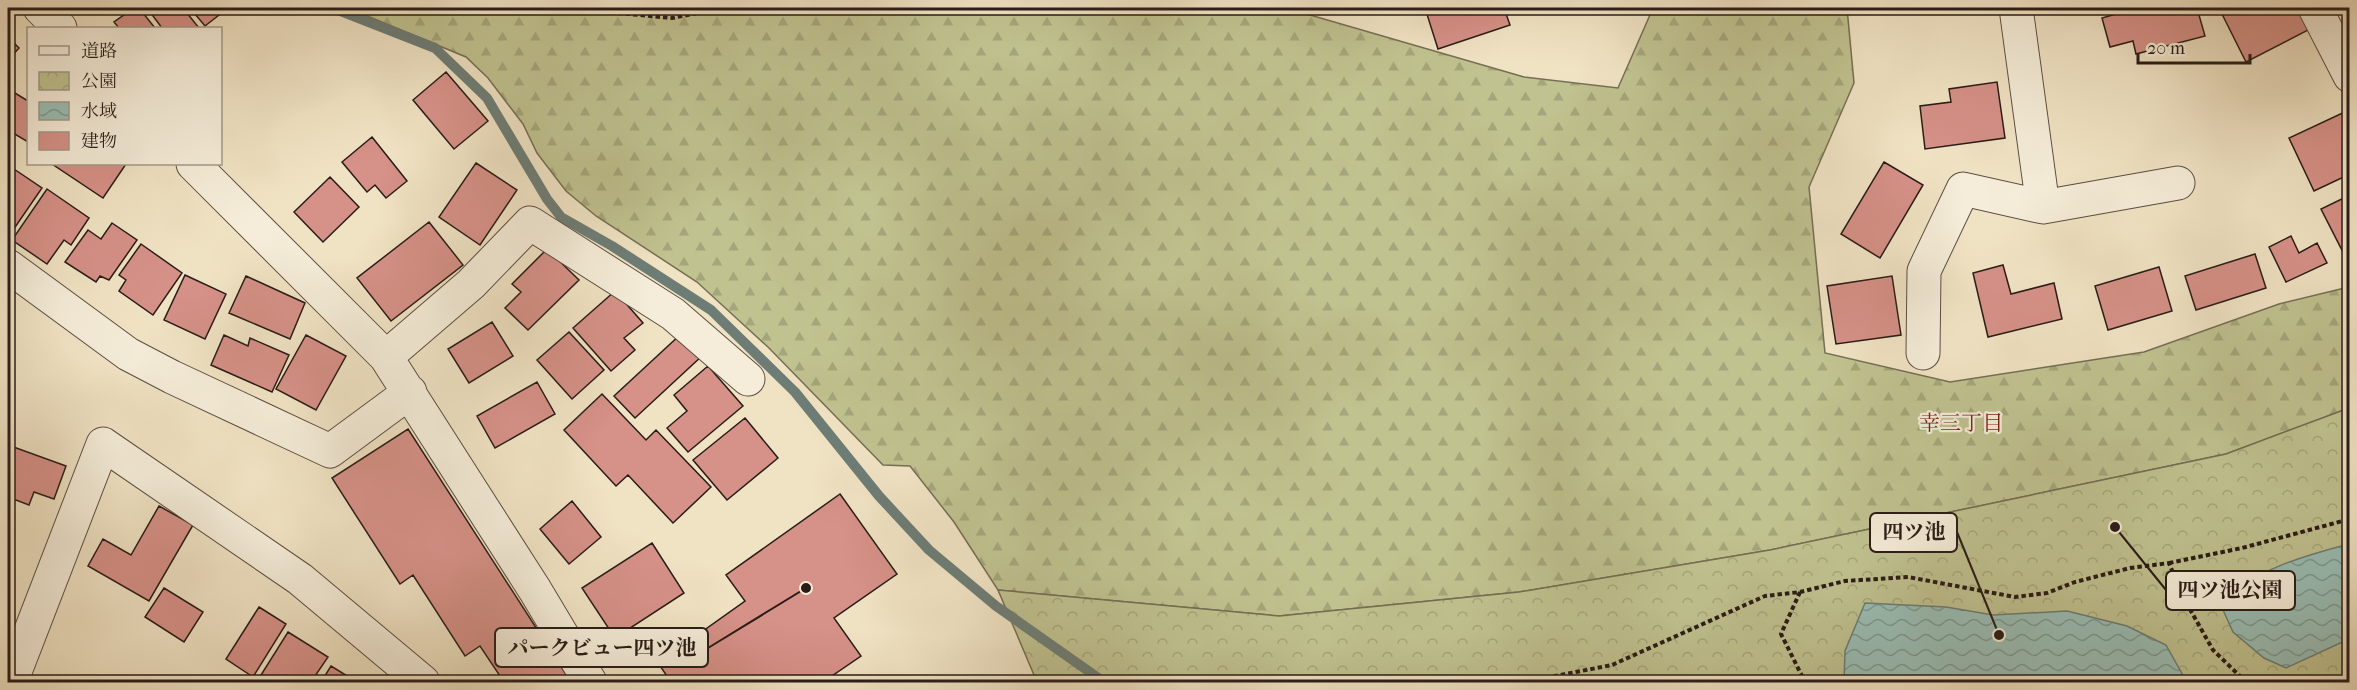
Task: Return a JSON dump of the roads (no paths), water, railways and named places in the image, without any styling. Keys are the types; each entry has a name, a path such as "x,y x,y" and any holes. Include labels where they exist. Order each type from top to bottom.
{"street":[{"path":"40,8 59,27"},
{"path":"2016,8 2043,207"},
{"path":"2315,8 2349,76"},
{"path":"195,165 386,357 535,590 590,682"},
{"path":"1923,353 1924,271 1963,189 2043,207 2178,183"},
{"path":"386,357 471,284 530,223 673,314 748,379"},
{"path":"8,266 128,354 172,378 330,452 410,392"},
{"path":"12,682 103,444 300,579 423,682"}],"water":[{"path":"2349,544 2349,639 2286,668 2264,658 2233,632 2219,601 2233,590 2281,565"},
{"path":"1865,603 1946,607 1993,615 2067,611 2127,626 2166,645 2185,679 2183,682 1844,682 1845,651"}],"waterway":[{"path":"333,8 435,48 487,98 547,199 561,217 612,246 711,310 795,392 879,496 929,550 996,606 1104,682"}],"place":[{"name":"四ツ池公園","path":"2115,527"},
{"name":"パークビュー四ツ池","path":"806,588"},
{"name":"四ツ池","path":"1999,635"}],"district":[{"name":"幸三丁目","path":"1961,423"}]}
